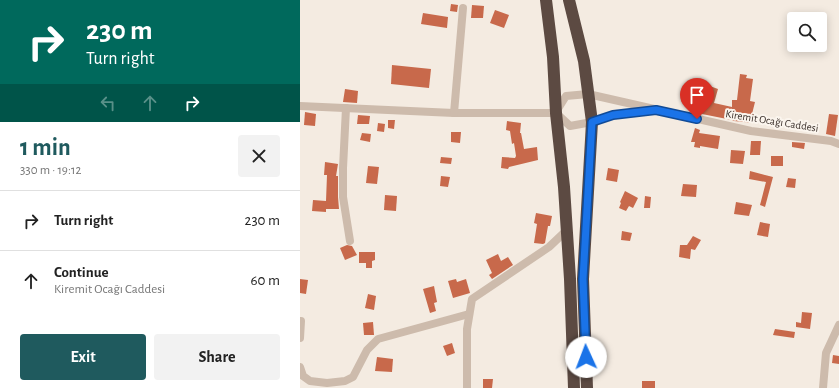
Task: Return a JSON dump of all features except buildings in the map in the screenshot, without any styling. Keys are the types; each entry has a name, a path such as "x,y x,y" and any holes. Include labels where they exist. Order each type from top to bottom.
{"highway":[{"path":"546,0 553,56 556,113 564,187 574,388"},
{"path":"569,0 584,60 592,122 583,279 587,388"}],"street":[{"path":"454,113 463,8"},
{"name":"Kiremit Ocağı Caddesi","path":"556,113 566,96 588,94 751,131 831,141 839,144"},
{"path":"300,106 454,113 556,113 570,126 592,122 613,115 656,110"},
{"path":"346,108 343,197 350,241"},
{"path":"467,388 467,329 472,299 549,247 567,230"},
{"path":"300,367 302,376 310,382 331,385 345,381 353,377 367,350 378,339 469,314"},
{"path":"300,321 300,338"},
{"path":"823,388 826,352 839,325"}],"route":[{"path":"586,357 583,279 592,122 613,115 656,110 697,119"}]}
